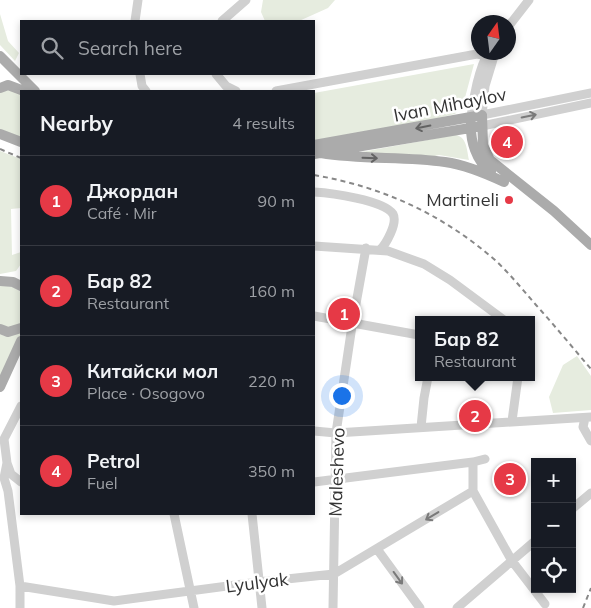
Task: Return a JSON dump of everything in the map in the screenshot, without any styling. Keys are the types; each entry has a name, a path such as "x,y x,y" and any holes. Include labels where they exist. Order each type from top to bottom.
{"main road":[{"path":"0,56 35,90"},
{"path":"0,88 8,86 21,90"},
{"name":"Ivan Mihaylov","path":"315,145 471,117 482,121"},
{"path":"471,117 470,128 477,156 482,165 504,182"},
{"name":"Ivan Mihaylov","path":"317,154 470,128 482,121"},
{"path":"482,121 483,145 494,165 554,211 591,245"},
{"path":"0,134 20,142"},
{"path":"317,154 447,162 483,172 554,211"},
{"path":"0,281 20,283"},
{"path":"0,329 8,332 20,328"},
{"path":"0,387 20,344"}],"street":[{"path":"135,20 138,0"},
{"path":"223,20 246,0"},
{"path":"516,16 528,0"},
{"path":"281,90 471,55"},
{"path":"471,117 472,103 489,60"},
{"path":"482,121 485,86 490,60"},
{"path":"140,75 142,86 145,90"},
{"path":"217,75 226,86 234,90"},
{"name":"Ivan Mihaylov","path":"482,121 591,92"},
{"name":"Ivan Mihaylov","path":"482,121 591,103"},
{"path":"315,192 341,195 387,209 393,214 394,220 389,236 380,250"},
{"path":"315,246 366,248 388,251 426,265 450,280 499,316"},
{"name":"Maleshevo","path":"333,608 336,433 352,323 366,248"},
{"path":"315,316 415,334"},
{"path":"421,427 427,381"},
{"path":"512,421 517,381"},
{"path":"8,491 20,481 11,474 7,463 4,438 20,408"},
{"path":"315,431 336,433 588,417"},
{"path":"588,417 583,426 591,441"},
{"path":"315,482 474,462 485,459"},
{"path":"474,462 473,491 512,560 545,604"},
{"path":"7,463 4,478 8,491 20,586 20,608"},
{"name":"Lyulyak","path":"20,586 114,605 258,582 334,574 473,491"},
{"path":"576,506 591,493"},
{"path":"174,515 194,608"},
{"path":"252,515 262,608"},
{"path":"457,608 531,544"},
{"path":"377,549 420,608"}],"shaded area":[{"path":"263,0 335,0 328,8 301,20 265,20 261,12"},
{"path":"0,14 8,41 19,53 15,61 0,45"},
{"path":"474,64 463,105 455,114 400,127 315,141 315,93"},
{"path":"3,89 20,93 20,137 0,130 0,92"},
{"path":"455,135 464,141 469,160 439,155 431,157 356,153"},
{"path":"0,151 20,159 20,208 11,209 12,255 20,252 20,265 16,271 0,274"},
{"path":"0,285 13,287 20,291 20,324 12,328 0,325"},
{"path":"20,332 20,337 0,379 0,334 13,335"},
{"path":"577,356 591,376 591,410 553,413 549,397 563,365"}],"railway":[{"path":"0,149 20,158"},
{"path":"315,175 339,180 388,195 433,216 454,229 495,260 506,271 591,369"},
{"path":"583,608 591,588"}],"place":[{"name":"Petrol","path":"507,142"},
{"name":"Martineli","path":"509,200"},
{"name":"Джордан","path":"344,314"},
{"name":"Бар 82","path":"475,416"},
{"name":"Китайски мол","path":"510,479"}]}
